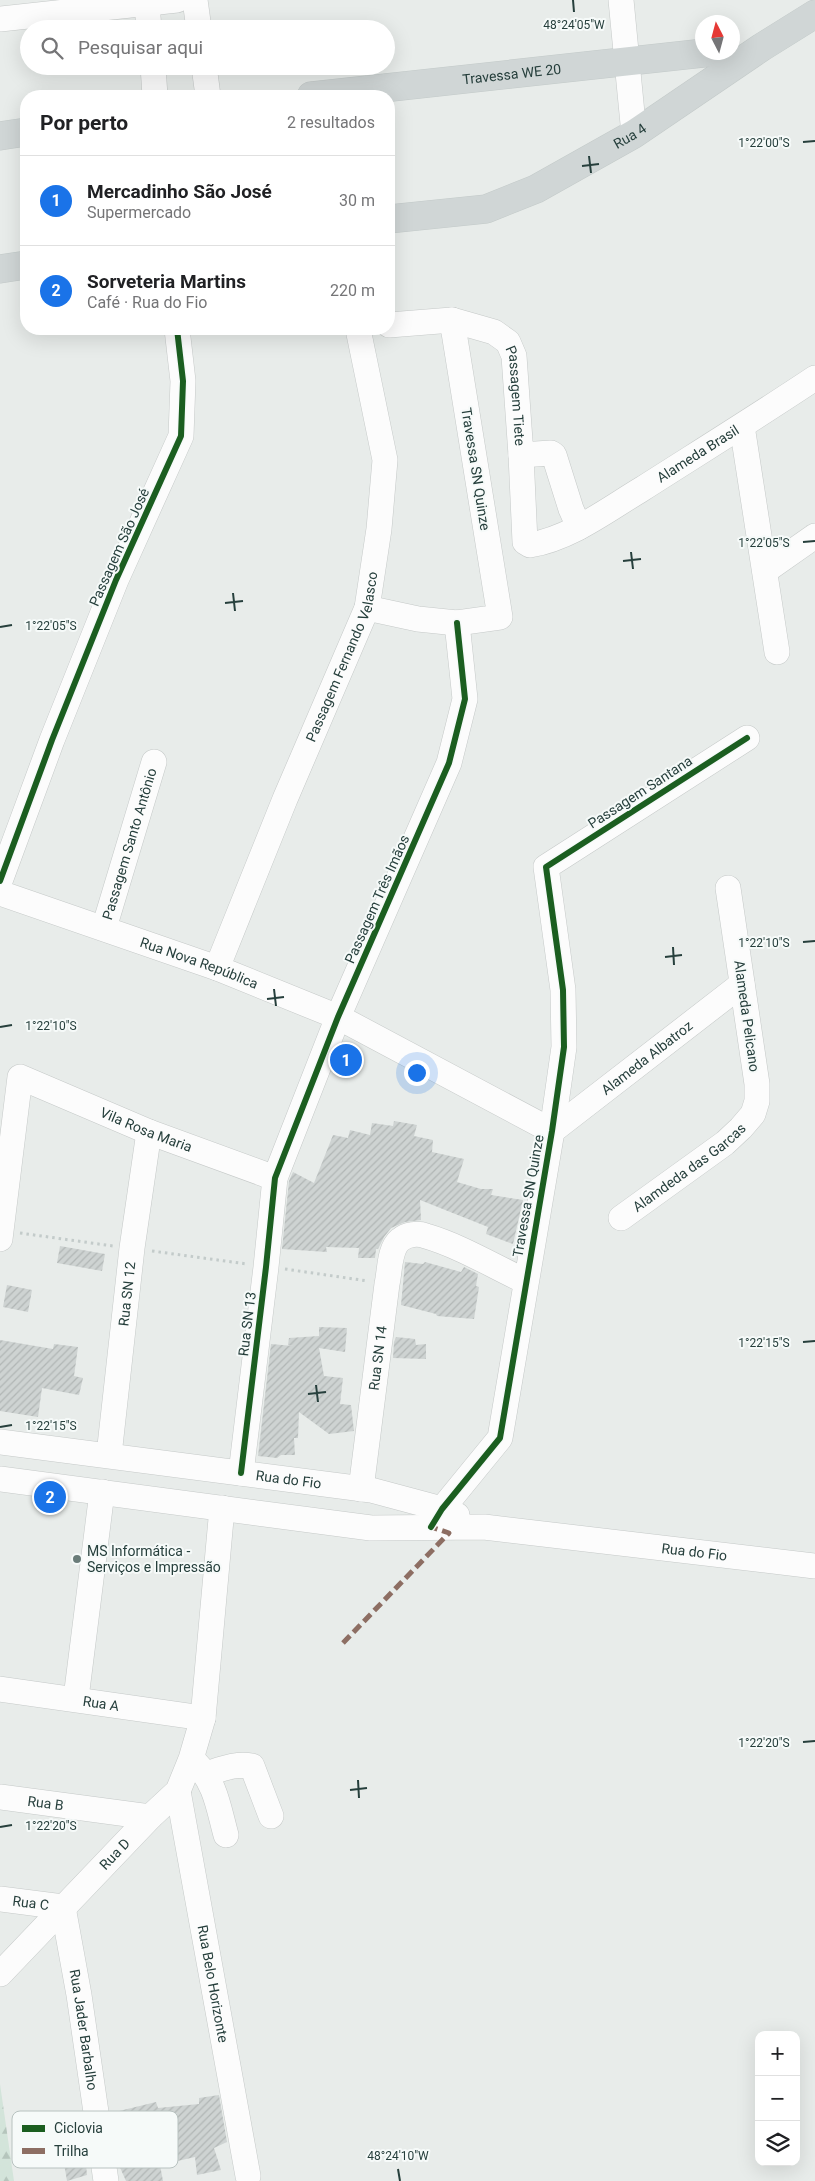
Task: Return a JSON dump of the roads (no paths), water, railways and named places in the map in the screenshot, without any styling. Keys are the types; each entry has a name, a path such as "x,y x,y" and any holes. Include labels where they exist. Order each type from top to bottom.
{"main road":[{"name":"Rua 4","path":"395,218 486,208 536,189 634,134 762,47 815,14"},
{"path":"740,49 762,47"},
{"name":"Travessa WE 20","path":"367,90 695,54"},
{"path":"0,136 20,133"},
{"path":"0,269 20,266"}],"street":[{"path":"0,19 177,0"},
{"path":"196,0 198,20"},
{"path":"621,0 634,134"},
{"path":"141,3 146,20"},
{"path":"154,75 155,90"},
{"path":"205,75 207,90"},
{"name":"Passagem Tiete","path":"395,325 452,320 494,332 508,342 514,356 526,544 544,543 579,527 571,509 554,455 551,453 521,455"},
{"name":"Travessa SN Quinze","path":"452,320 500,617 457,623"},
{"name":"Passagem São José","path":"0,881 52,740 116,580 181,436 183,381 179,335"},
{"name":"Passagem Fernando Velasco","path":"217,968 285,799 367,608 379,529 384,460 359,335"},
{"name":"Alameda Brasil","path":"579,527 742,426 815,378"},
{"path":"742,426 777,652"},
{"path":"765,571 815,536"},
{"path":"367,608 418,619 457,623"},
{"name":"Passagem Três Imãos","path":"275,1178 338,1017 450,763 464,699 457,623"},
{"name":"Passagem Santana","path":"546,867 747,738"},
{"name":"Passagem Santo Antônio","path":"104,928 154,762"},
{"name":"Travessa SN Quinze","path":"437,1518 500,1438 525,1281 562,1073 563,990 546,867"},
{"name":"Alameda Pelicano","path":"728,888 757,1084 757,1101 753,1114"},
{"name":"Rua Nova República","path":"0,893 217,968 338,1017 552,1131"},
{"name":"Alameda Albatroz","path":"552,1131 742,984"},
{"name":"Vila Rosa Maria","path":"1,1235 20,1076 148,1132 275,1178"},
{"name":"Alamdeda das Garcas","path":"621,1218 725,1143 753,1114"},
{"name":"Rua SN 12","path":"109,1455 132,1248 148,1132"},
{"name":"Rua SN 13","path":"241,1473 275,1178"},
{"name":"Rua SN 14","path":"361,1489 387,1284 393,1250 400,1240 411,1234 425,1235 462,1250 525,1281"},
{"name":"Rua do Fio","path":"0,1442 371,1490 437,1518 484,1527 815,1566"},
{"name":"Rua do Fio","path":"0,1479 371,1528 437,1518"},
{"path":"76,1698 102,1492"},
{"path":"203,1718 222,1508"},
{"name":"Rua A","path":"0,1689 76,1698 203,1718"},
{"name":"Rua D","path":"0,1974 150,1817 178,1791 199,1766 203,1718"},
{"path":"199,1766 252,1766 271,1816"},
{"path":"199,1766 214,1788 226,1835"},
{"name":"Rua Belo Horizonte","path":"178,1791 248,2176"},
{"name":"Rua B","path":"0,1797 150,1817"},
{"name":"Rua C","path":"0,1899 63,1907"},
{"name":"Rua Jader Barbalho","path":"63,1907 79,1994 96,2111"},
{"name":"Rua Jader Barbalho","path":"104,2168 106,2181"}],"place":[{"name":"Mercadinho São José","path":"346,1060"},
{"name":"Sorveteria Martins","path":"50,1497"},
{"name":"MS Informática - Serviços e Impressão","path":"77,1559"}]}
